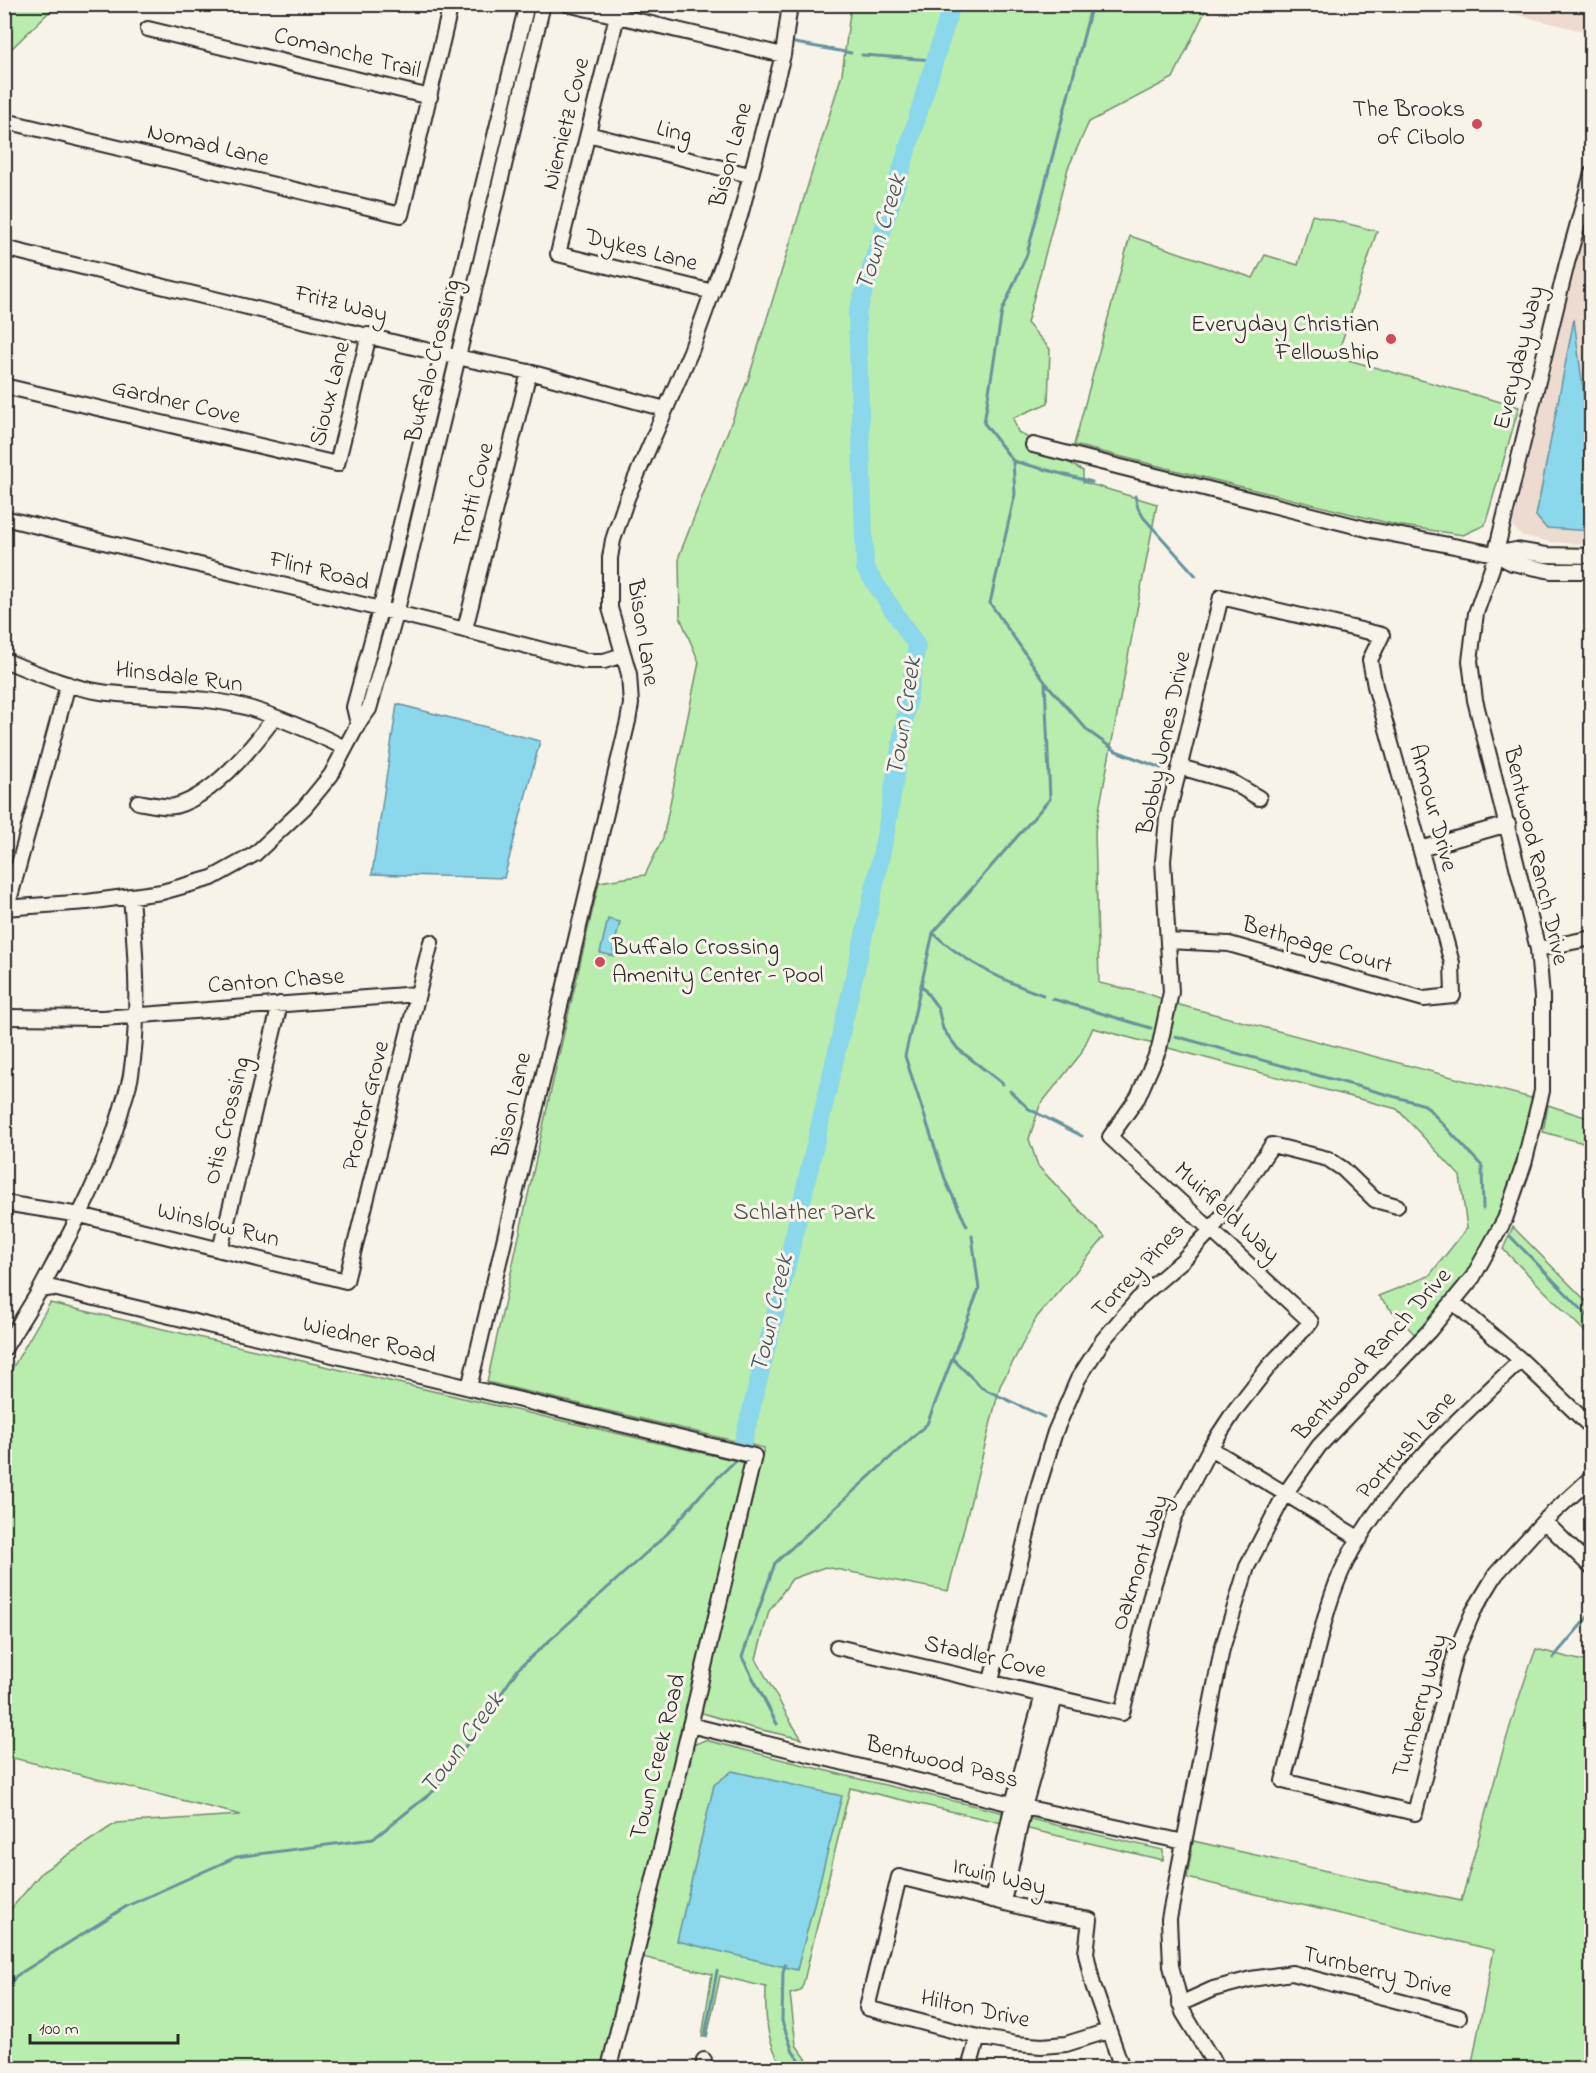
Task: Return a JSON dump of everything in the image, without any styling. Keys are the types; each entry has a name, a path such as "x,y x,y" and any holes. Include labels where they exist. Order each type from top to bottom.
{"street":[{"path":"430,97 452,4"},
{"name":"Buffalo Crossing","path":"358,724 354,707 380,610 527,4"},
{"name":"Buffalo Crossing","path":"6,908 131,897 162,892 212,878 255,854 304,808 331,775 358,724 369,710 396,614 543,4"},
{"path":"567,4 619,11 783,56"},
{"name":"Bison Lane","path":"468,1388 631,704 630,682 610,608 612,540 627,498 692,351 740,216 783,56 790,4"},
{"name":"Niemietz Cove","path":"558,254 619,11"},
{"name":"Comanche Trail","path":"148,29 430,97"},
{"name":"Nomad Lane","path":"5,122 401,215 430,97"},
{"name":"Ling","path":"588,134 750,175"},
{"name":"Everyday Way","path":"1496,554 1592,173"},
{"name":"Fritz Way","path":"4,248 458,358 529,372 665,409"},
{"name":"Dykes Lane","path":"558,254 713,292"},
{"name":"Sioux Lane","path":"337,464 369,335"},
{"name":"Trotti Cove","path":"465,629 529,372"},
{"name":"Gardner Cove","path":"4,386 337,464"},
{"path":"1033,446 1371,530 1496,554 1512,563 1551,571 1592,571"},
{"name":"Flint Road","path":"4,518 465,629 585,661 604,661 623,655"},
{"path":"1496,554 1516,550 1546,555 1592,556"},
{"name":"Bentwood Ranch Drive","path":"1217,2068 1180,2004 1171,1966 1169,1919 1222,1649 1247,1568 1285,1494 1319,1446 1429,1331 1473,1277 1505,1219 1524,1164 1542,1090 1542,997 1538,949 1475,700 1470,661 1476,613 1496,554"},
{"name":"Bobby Jones Drive","path":"1110,1137 1138,1097 1159,1049 1171,992 1163,861 1167,818 1221,597 1382,635"},
{"name":"Armour Drive","path":"1382,635 1370,660 1452,963 1453,996"},
{"name":"Hinsdale Run","path":"4,660 68,684 104,692 216,702 251,709 345,748"},
{"path":"6,908 68,684"},
{"path":"138,802 174,806 204,792 233,768 274,718"},
{"path":"1180,767 1232,782 1259,798"},
{"path":"1420,849 1508,824"},
{"path":"4,1349 40,1290 94,1186 113,1138 130,1078 137,1015 138,975 131,897"},
{"path":"1538,949 1592,938"},
{"name":"Bethpage Court","path":"1168,941 1229,944 1425,999 1453,996"},
{"name":"Proctor Grove","path":"346,1281 431,942"},
{"name":"Canton Chase","path":"4,1017 103,1018 418,994"},
{"name":"Otis Crossing","path":"220,1250 280,1004"},
{"name":"Muirfield Way","path":"1110,1137 1311,1322"},
{"name":"Torrey Pines","path":"991,1681 1039,1484 1055,1432 1078,1379 1103,1341 1138,1299 1183,1260 1211,1230 1272,1145 1328,1159 1343,1169 1375,1200 1397,1206"},
{"name":"Winslow Run","path":"4,1203 80,1215 346,1281"},
{"name":"Wiedner Road","path":"40,1290 53,1288 78,1293 754,1456"},
{"path":"1453,1302 1521,1360 1592,1428"},
{"name":"Oakmont Way","path":"1122,1713 1154,1583 1174,1518 1210,1448 1235,1410 1270,1365 1311,1322"},
{"name":"Portrush Lane","path":"1283,1781 1328,1607 1346,1562 1374,1514 1404,1475 1521,1360"},
{"path":"1210,1448 1360,1539"},
{"name":"Town Creek Road","path":"609,2068 754,1456"},
{"name":"Turnberry Way","path":"1283,1781 1415,1813 1455,1654 1473,1612 1496,1574 1544,1521 1592,1477"},
{"path":"1544,1521 1592,1568"},
{"name":"Stadler Cove","path":"837,1647 1122,1713"},
{"path":"998,1901 1019,1805 1049,1696"},
{"name":"Bentwood Pass","path":"690,1725 1019,1805 1184,1842"},
{"name":"Irwin Way","path":"867,2008 899,1877 1046,1913 1090,1920 1086,1953 1093,1985 1108,2031"},
{"name":"Turnberry Drive","path":"1180,2004 1222,1987 1251,1979 1292,1973 1460,2017"},
{"name":"Hilton Drive","path":"867,2008 978,2037 1016,2044 1041,2046 1066,2044 1108,2031"},
{"path":"1108,2031 1122,2068"},
{"path":"969,2068 978,2037"}],"shaded area":[{"path":"1478,5 1591,5 1591,33"},
{"path":"1591,205 1591,545 1551,542 1522,536 1512,525"}],"green space":[{"path":"5,4 61,5 48,13 5,55"},
{"name":"Schlather Park","path":"851,5 1208,5 1173,78 1089,122 1068,168 1027,323 1050,349 1048,403 1013,418 1018,432 1083,471 1083,482 1157,504 1095,831 1099,983 1149,994 1176,1004 1539,1100 1524,1164 1473,1277 1420,1340 1378,1296 1429,1276 1467,1228 1460,1176 1397,1109 1093,1028 1080,1055 1040,1105 1029,1139 1038,1166 1105,1237 1037,1317 1000,1386 948,1591 825,1567 792,1579 769,1611 756,1659 802,1739 749,1727 699,1712 764,1448 487,1382 599,882 645,875 663,838 699,662 680,617 679,556 749,377 842,74"},
{"path":"1312,215 1377,231 1337,357 1519,407 1485,525 1463,535 1396,525 1074,445 1130,236 1253,278 1265,255 1298,265"},
{"path":"1548,1105 1591,1119 1591,1145 1543,1132"},
{"path":"1513,1227 1591,1306 1591,1338 1503,1249"},
{"path":"50,1303 746,1463 604,2068 5,2068 5,1916 42,1872 116,1823 241,1815 5,1756 5,1381"},
{"path":"1536,1649 1591,1663 1591,2068 1471,2068 1494,1950 1187,1878 1193,1841 1461,1901 1505,1743"},
{"path":"705,1740 851,1777 1163,1850 1163,1860 850,1788 803,1985 800,1991 790,1994 796,2045 813,2068 784,2068 770,2039 766,1987 720,1976 707,2037 702,2037 712,1974 638,1956 693,1745"}],"water":[{"path":"1574,319 1591,451 1591,531 1546,528 1536,516"},
{"path":"397,704 540,741 504,878 372,874"},
{"path":"608,919 620,922 613,951 616,952 615,956 600,953"},
{"path":"732,1771 842,1796 797,1970 677,1941 714,1785"}],"waterway":[{"name":"Town Creek","path":"743,1442 781,1291 866,926 886,832 917,646 865,568 857,314 952,4"},
{"path":"967,1226 946,1182 905,1056 933,933 1050,799 1045,682 990,603 1015,494 1013,461 984,423 1002,311 1027,254 1092,4"},
{"path":"795,43 851,53"},
{"path":"862,55 934,60"},
{"path":"1013,461 1092,482"},
{"path":"1135,496 1144,518 1196,576"},
{"path":"1045,682 1088,731 1116,751 1161,768"},
{"path":"933,933 958,953 985,970 1043,995"},
{"path":"921,985 938,1008 943,1029 958,1049 1003,1084"},
{"path":"1053,999 1151,1028"},
{"path":"1175,1036 1425,1105 1482,1166 1483,1209"},
{"path":"1010,1091 1029,1109 1082,1136"},
{"path":"777,1724 742,1657 775,1563 927,1424 979,1289 972,1236"},
{"path":"1510,1236 1592,1320"},
{"path":"953,1359 982,1388 1044,1417"},
{"name":"Town Creek","path":"4,1993 16,1976 127,1906 236,1857 373,1839 436,1789 518,1669 667,1534 703,1492 737,1459"},
{"path":"1553,1658 1592,1612"},
{"path":"785,1965 782,2021 793,2052 805,2068"},
{"path":"705,2036 717,1971"}],"place":[{"name":"The Brooks of Cibolo","path":"1477,124"},
{"name":"Everyday Christian Fellowship","path":"1391,339"},
{"name":"Buffalo Crossing Amenity Center - Pool","path":"600,962"}]}
